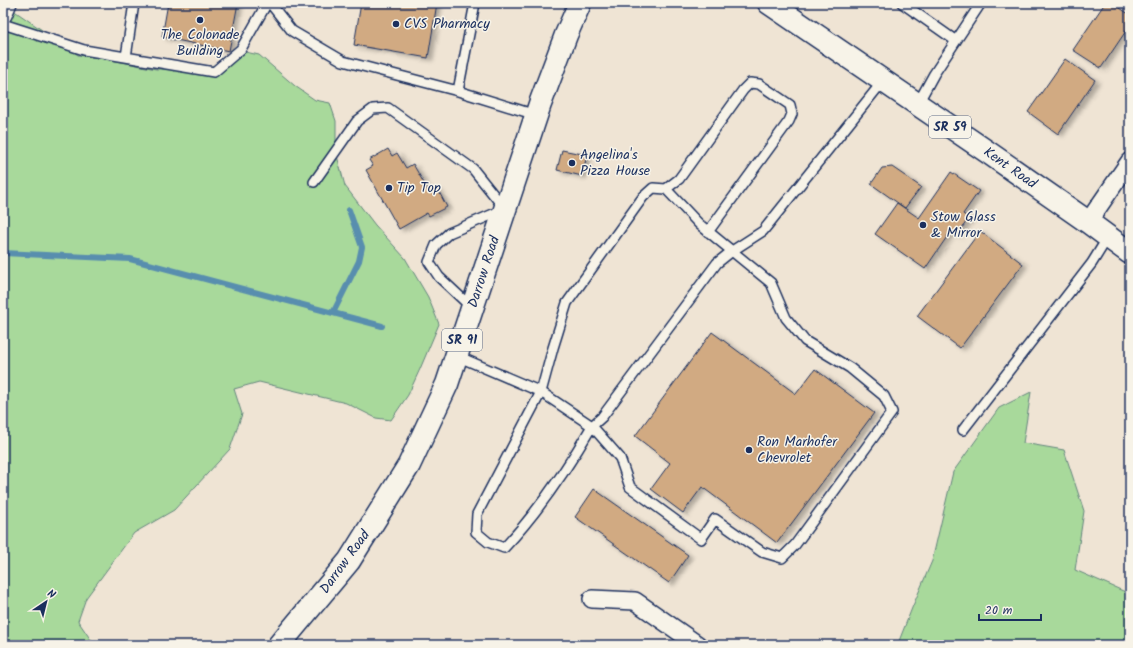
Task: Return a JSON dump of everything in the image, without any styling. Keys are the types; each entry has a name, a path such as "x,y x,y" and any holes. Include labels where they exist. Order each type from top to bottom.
{"main road":[{"name":"Darrow Road","path":"279,645 349,562 409,465 447,384 536,115 580,3"},
{"name":"Kent Road","path":"769,3 1088,222 1130,253"}],"street":[{"path":"3,15 8,3"},
{"path":"1088,222 1130,161"},
{"path":"592,599 635,601 698,645"}],"lane":[{"path":"126,57 134,3"},
{"path":"3,24 84,50 214,72 241,49 268,3 292,31 343,62 458,91 536,115"},
{"path":"458,91 475,3"},
{"path":"902,3 956,41"},
{"path":"917,104 934,74 981,3"},
{"path":"456,356 541,392 592,426 620,458 630,487 700,539 715,519 762,552 782,558 795,546 892,412 884,396 850,368 805,341 786,318 771,282 732,251 708,232 666,189 653,188 643,197 567,303 541,392 477,514 476,532 488,542 504,548 523,528 570,462 592,426 607,411 717,263 732,251 763,231 883,81"},
{"path":"666,189 679,178 742,90 750,83 759,84 790,105 792,114 789,121 708,232"},
{"path":"314,182 357,121 373,109 388,108 473,169 505,209 449,233 436,246 429,262 439,277 472,308"},
{"path":"963,430 1092,263 1108,237"}],"green space":[{"path":"3,3 78,55 156,69 195,69 220,65 241,51 259,55 295,86 315,100 330,103 336,121 336,152 345,186 375,225 405,258 428,297 439,324 408,395 391,420 376,418 346,403 259,382 234,389 242,414 230,449 174,510 134,533 86,598 78,621 91,640 97,645 3,645"},
{"path":"1031,392 1023,443 1064,450 1084,511 1075,570 1130,594 1130,645 904,645 899,641 932,561 953,472 999,408"}],"building":[{"name":"The Colonade Building","path":"168,3 238,3 229,51 162,37"},
{"name":"CVS Pharmacy","path":"361,3 437,3 428,58 354,45"},
{"path":"1105,3 1113,3 1130,15 1130,25 1101,68 1073,50"},
{"path":"1065,59 1095,80 1058,134 1028,112"},
{"path":"388,149 392,156 397,153 406,168 413,164 429,192 437,188 447,207 429,216 427,213 399,229 366,170 373,166 369,160"},
{"name":"Angelina's Pizza House","path":"562,150 587,155 582,176 557,170"},
{"path":"892,167 921,187 905,208 871,184 882,168"},
{"name":"Stow Glass & Mirror","path":"951,172 979,191 963,214 969,218 957,235 951,231 925,269 875,234 897,203 919,218"},
{"path":"980,231 1023,264 960,348 917,316"},
{"name":"Ron Marhofer Chevrolet","path":"712,332 796,394 815,369 874,413 777,543 702,487 683,513 651,489 670,463 635,436"},
{"path":"594,489 688,555 669,583 575,517"}],"waterway":[{"path":"333,313 359,261 362,247 349,210"},
{"path":"3,253 130,259 382,326"}],"place":[{"name":"The Colonade Building","path":"200,20"},
{"name":"CVS Pharmacy","path":"396,24"},
{"name":"Angelina's Pizza House","path":"572,163"},
{"name":"Tip Top","path":"389,188"},
{"name":"Stow Glass & Mirror","path":"923,225"},
{"name":"Ron Marhofer Chevrolet","path":"749,450"}]}
